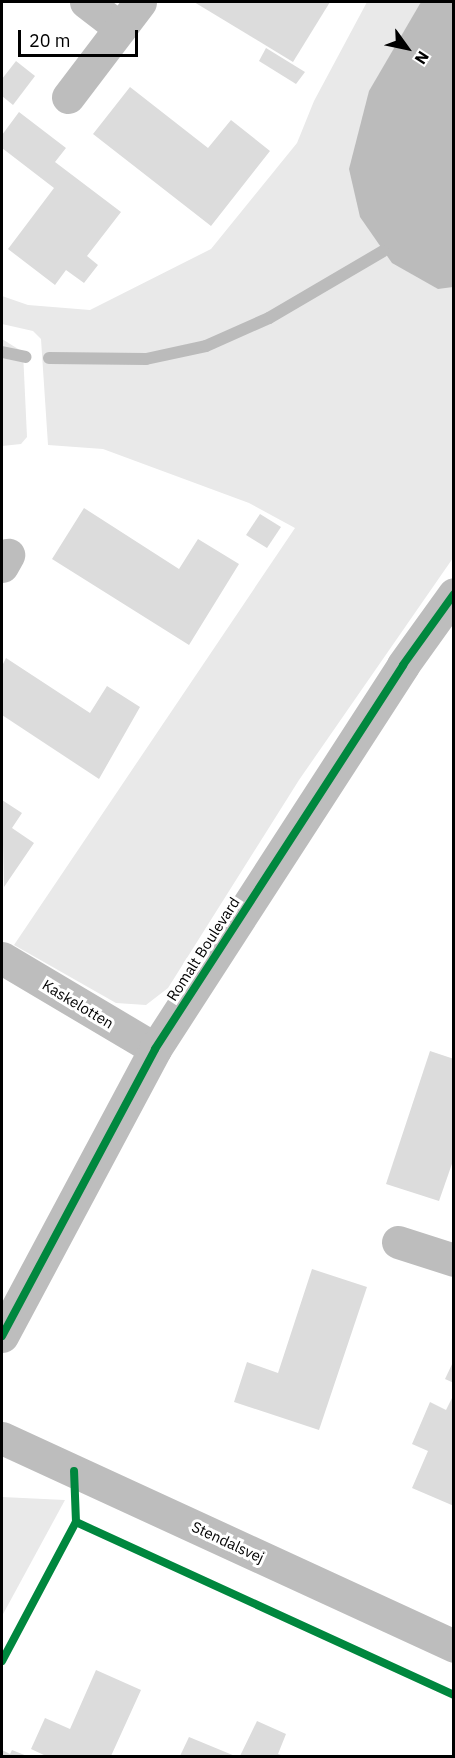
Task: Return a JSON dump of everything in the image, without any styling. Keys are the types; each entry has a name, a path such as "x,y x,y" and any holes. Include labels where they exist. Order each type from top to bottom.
{"street":[{"path":"86,2 120,28"},
{"path":"68,97 140,2"},
{"name":"Romalt Boulevard","path":"2,1335 155,1049 453,594"},
{"name":"Kaskelotten","path":"2,958 155,1049"},
{"path":"398,1242 453,1260"},
{"name":"Stendalsvej","path":"2,1438 453,1646"}],"shaded area":[{"path":"367,2 453,2 453,558 299,780 168,988 146,1005 116,1003 14,945 295,528 249,503 103,449 48,445 41,339 33,331 2,324 2,296 28,305 90,310 211,249 297,143 314,101"},
{"path":"421,2 453,2 453,287 438,289 392,263 360,217 349,169 369,91"},
{"path":"2,339 23,352 27,437 21,444 2,446"},
{"path":"2,1497 65,1500 2,1616"}],"building":[{"path":"194,2 330,2 293,62"},
{"path":"266,48 305,72 296,84 259,61"},
{"path":"16,61 35,76 13,105 2,96 2,79"},
{"path":"130,87 208,148 231,120 270,151 211,226 93,134"},
{"path":"19,112 66,148 55,162 121,212 87,256 98,265 84,283 66,270 55,285 8,249 54,188 2,148 2,135"},
{"path":"84,508 179,569 198,539 239,564 189,645 52,559"},
{"path":"260,514 281,527 267,548 246,535"},
{"path":"6,658 90,713 107,686 140,707 99,779 2,715 2,666"},
{"path":"2,800 22,813 12,828 34,843 4,887"},
{"path":"430,1051 454,1059 454,1158 439,1201 386,1184"},
{"path":"312,1269 367,1287 319,1430 234,1402 247,1362 278,1373"},
{"path":"454,1360 454,1383 445,1379"},
{"path":"454,1394 454,1506 412,1488 428,1451 412,1444 430,1402 446,1410"},
{"path":"96,1670 141,1690 111,1756 46,1756 31,1749 45,1718 70,1729"},
{"path":"257,1721 286,1734 278,1754 284,1756 240,1756"},
{"path":"189,1737 235,1756 180,1756"},
{"path":"2,1750 10,1754 12,1750 27,1756 2,1756"}],"waterway":[{"path":"49,358 146,359 206,346 269,318 383,251"},
{"path":"2,352 25,357"}],"cycle path":[{"path":"2,1336 155,1049 403,665 454,594"},
{"path":"2,1661 76,1522 74,1471"},
{"path":"76,1522 454,1695"}]}
